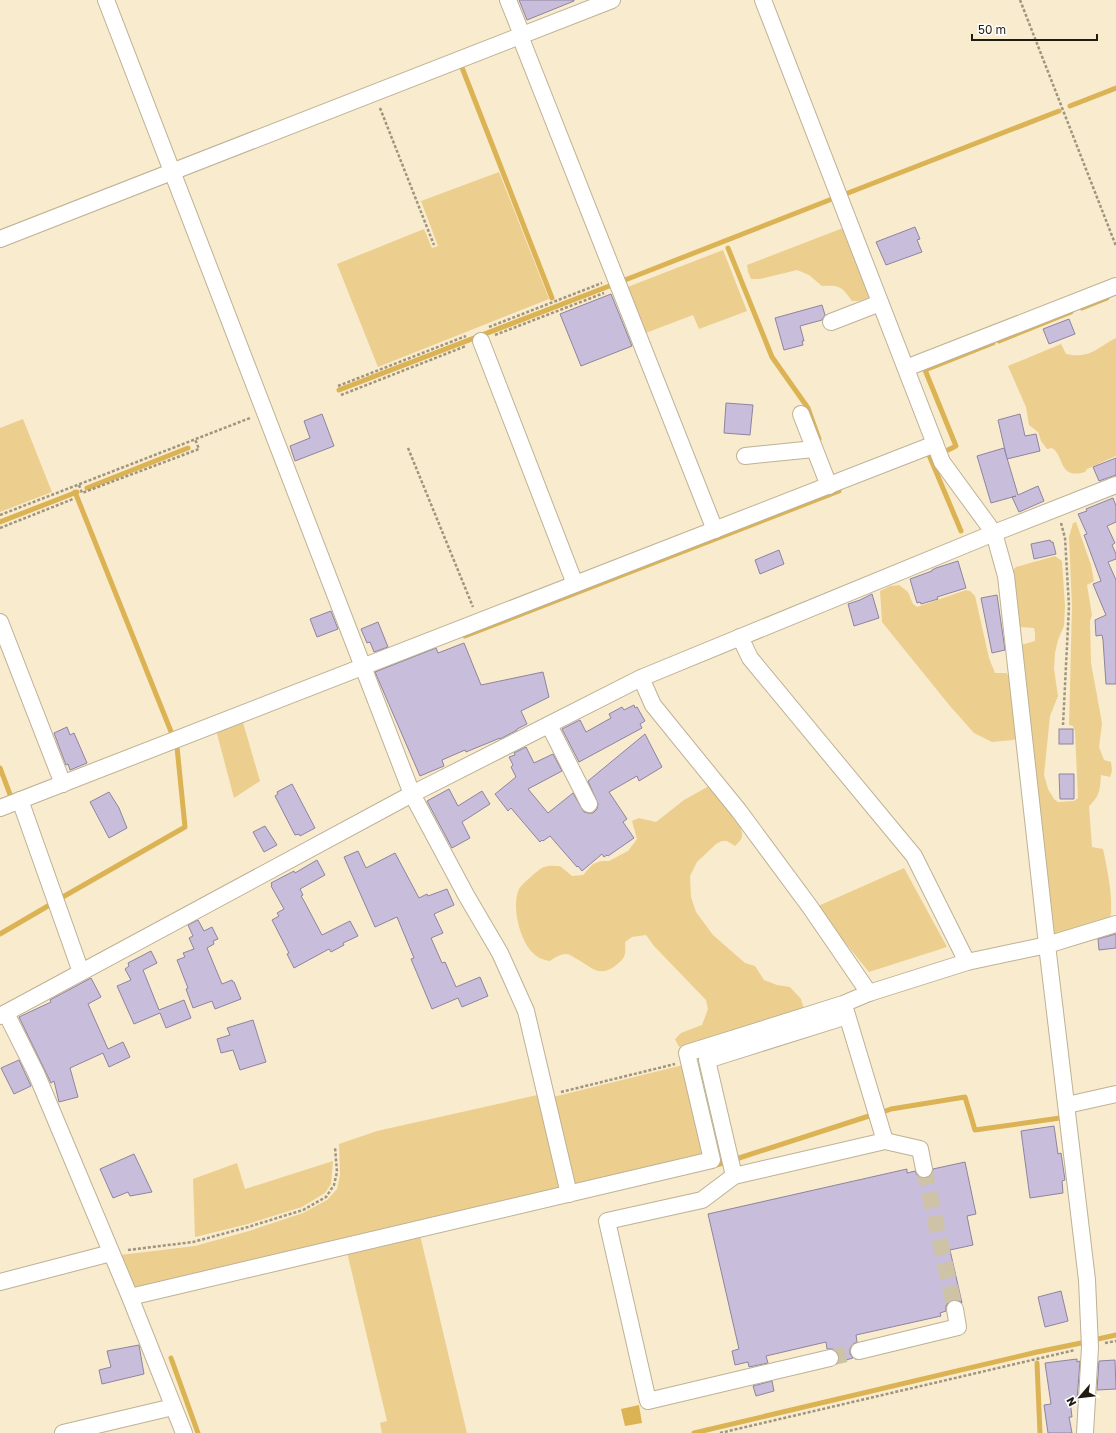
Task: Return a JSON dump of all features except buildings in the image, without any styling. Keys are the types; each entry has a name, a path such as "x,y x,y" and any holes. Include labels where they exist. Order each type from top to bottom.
{"street":[{"path":"106,0 412,794 466,895 500,953 526,1011 569,1194"},
{"path":"508,0 715,530"},
{"path":"0,240 612,0"},
{"path":"763,0 942,462 994,533 1006,576 1047,945 1087,1280 1090,1346 1084,1433"},
{"path":"906,368 1116,286"},
{"path":"831,322 880,303"},
{"path":"481,341 575,584"},
{"path":"801,414 829,486"},
{"path":"0,808 935,444"},
{"path":"745,456 814,449"},
{"path":"184,1433 130,1297 36,1073 3,1014 412,794 641,678 994,533 1116,486"},
{"path":"0,622 63,784"},
{"path":"740,637 750,658 914,856 967,962"},
{"path":"641,678 653,705 739,811 810,907 869,992"},
{"path":"549,725 588,804"},
{"path":"20,800 81,972"},
{"path":"734,1176 707,1060 845,1010 869,992 967,962 1047,945 1116,924"},
{"path":"130,1297 712,1160 687,1053 845,1010"},
{"path":"845,1010 885,1141"},
{"path":"1067,1105 1116,1094"},
{"path":"830,1358 648,1401 607,1221 702,1200 734,1176 885,1141 920,1149 924,1169"},
{"path":"0,1282 111,1253"},
{"path":"859,1351 958,1327 955,1309"},
{"path":"62,1433 173,1407"}],"path":[{"path":"1020,0 1116,246"},
{"path":"374,93 434,246"},
{"path":"0,516 265,412"},
{"path":"79,485 82,493 199,448 195,439"},
{"path":"408,448 479,622"},
{"path":"0,528 73,499"},
{"path":"1056,509 1065,538 1069,606 1063,725"},
{"path":"546,1095 689,1061"},
{"path":"111,1253 193,1242 303,1210 326,1197 334,1185 336,1172 335,1147"},
{"path":"720,1433 1116,1341"}],"shaded area":[{"path":"499,172 549,299 378,367 337,264 424,229 432,248 438,246 421,201"},
{"path":"843,228 871,297 859,301 852,301 840,288 833,286 822,286 809,275 797,270 760,279 751,279 747,265"},
{"path":"723,250 747,311 699,329 693,315 643,334 625,288"},
{"path":"1116,338 1116,456 1087,469 1085,472 1076,474 1070,473 1063,466 1056,452 1052,448 1047,449 1041,441 1038,432 1029,425 1026,407 1008,366 1061,344 1066,354 1088,354"},
{"path":"23,419 52,492 0,512 0,428"},
{"path":"1076,522 1091,565 1094,581 1087,585 1092,615 1090,621 1091,663 1102,723 1099,747 1104,760 1111,762 1112,771 1110,777 1101,775 1099,792 1089,806 1092,847 1103,849 1110,884 1111,911 1110,919 1057,937 1054,932 1021,645 1035,641 1035,633 1034,628 1019,627 1012,571 1016,567 1055,556 1062,561 1065,606 1064,626 1058,640 1055,653 1054,669 1058,696 1050,716 1044,775 1048,789 1054,799 1058,802 1074,801 1078,798 1075,731 1073,726 1069,725 1072,607 1069,537 1073,523"},
{"path":"899,585 908,592 913,604 917,607 966,590 970,591 975,596 989,658 995,673 1006,673 1011,678 1018,738 1013,740 992,742 974,733 950,706 882,622 880,591 890,586"},
{"path":"242,719 260,781 234,798 216,730"},
{"path":"709,786 738,822 741,828 742,837 735,846 727,841 722,841 716,844 697,862 690,876 691,897 696,912 713,935 745,963 755,966 764,980 777,985 790,987 801,999 804,1009 679,1047 675,1039 681,1033 702,1025 708,1009 706,1000 654,946 646,935 632,937 625,942 625,953 623,958 609,970 594,970 567,954 559,955 550,961 545,960 533,953 528,948 518,923 516,904 519,889 542,868 560,866 572,876 583,875 593,864 601,861 609,861 628,851 637,839 632,821 639,818 656,822 684,800"},
{"path":"904,868 947,947 869,972 816,907"},
{"path":"683,1065 704,1152 702,1156 574,1187 553,1097"},
{"path":"542,1094 561,1188 135,1289 120,1255 195,1246 249,1231 303,1213 327,1200 337,1189 340,1175 339,1144 377,1131"},
{"path":"333,1161 331,1184 325,1193 302,1207 248,1224 195,1237 193,1179 237,1163 245,1189"},
{"path":"420,1235 467,1433 382,1433 380,1423 387,1421 347,1252"},
{"path":"639,1405 642,1423 625,1426 621,1409"}],"waterway":[{"path":"461,65 552,298"},
{"path":"1070,106 1116,88"},
{"path":"848,193 1059,111"},
{"path":"625,280 832,199"},
{"path":"728,248 772,357 808,408 819,439"},
{"path":"339,390 612,285"},
{"path":"1082,308 1107,298"},
{"path":"999,341 1071,312"},
{"path":"948,450 956,446 925,370 993,343"},
{"path":"87,488 188,448"},
{"path":"929,455 961,531"},
{"path":"465,636 839,491"},
{"path":"75,492 172,734"},
{"path":"0,522 77,492"},
{"path":"61,898 185,827 177,747"},
{"path":"0,768 11,797"},
{"path":"0,934 53,903"},
{"path":"883,1112 891,1109 965,1097 975,1130 1060,1118"},
{"path":"736,1159 869,1116"},
{"path":"713,1166 723,1163"},
{"path":"1098,1339 1116,1335"},
{"path":"694,1433 1037,1352 1081,1343"},
{"path":"171,1358 198,1433"},
{"path":"1037,1363 1040,1433"}],"tunnel":[{"path":"924,1169 955,1309"},
{"path":"830,1358 859,1351"}]}
